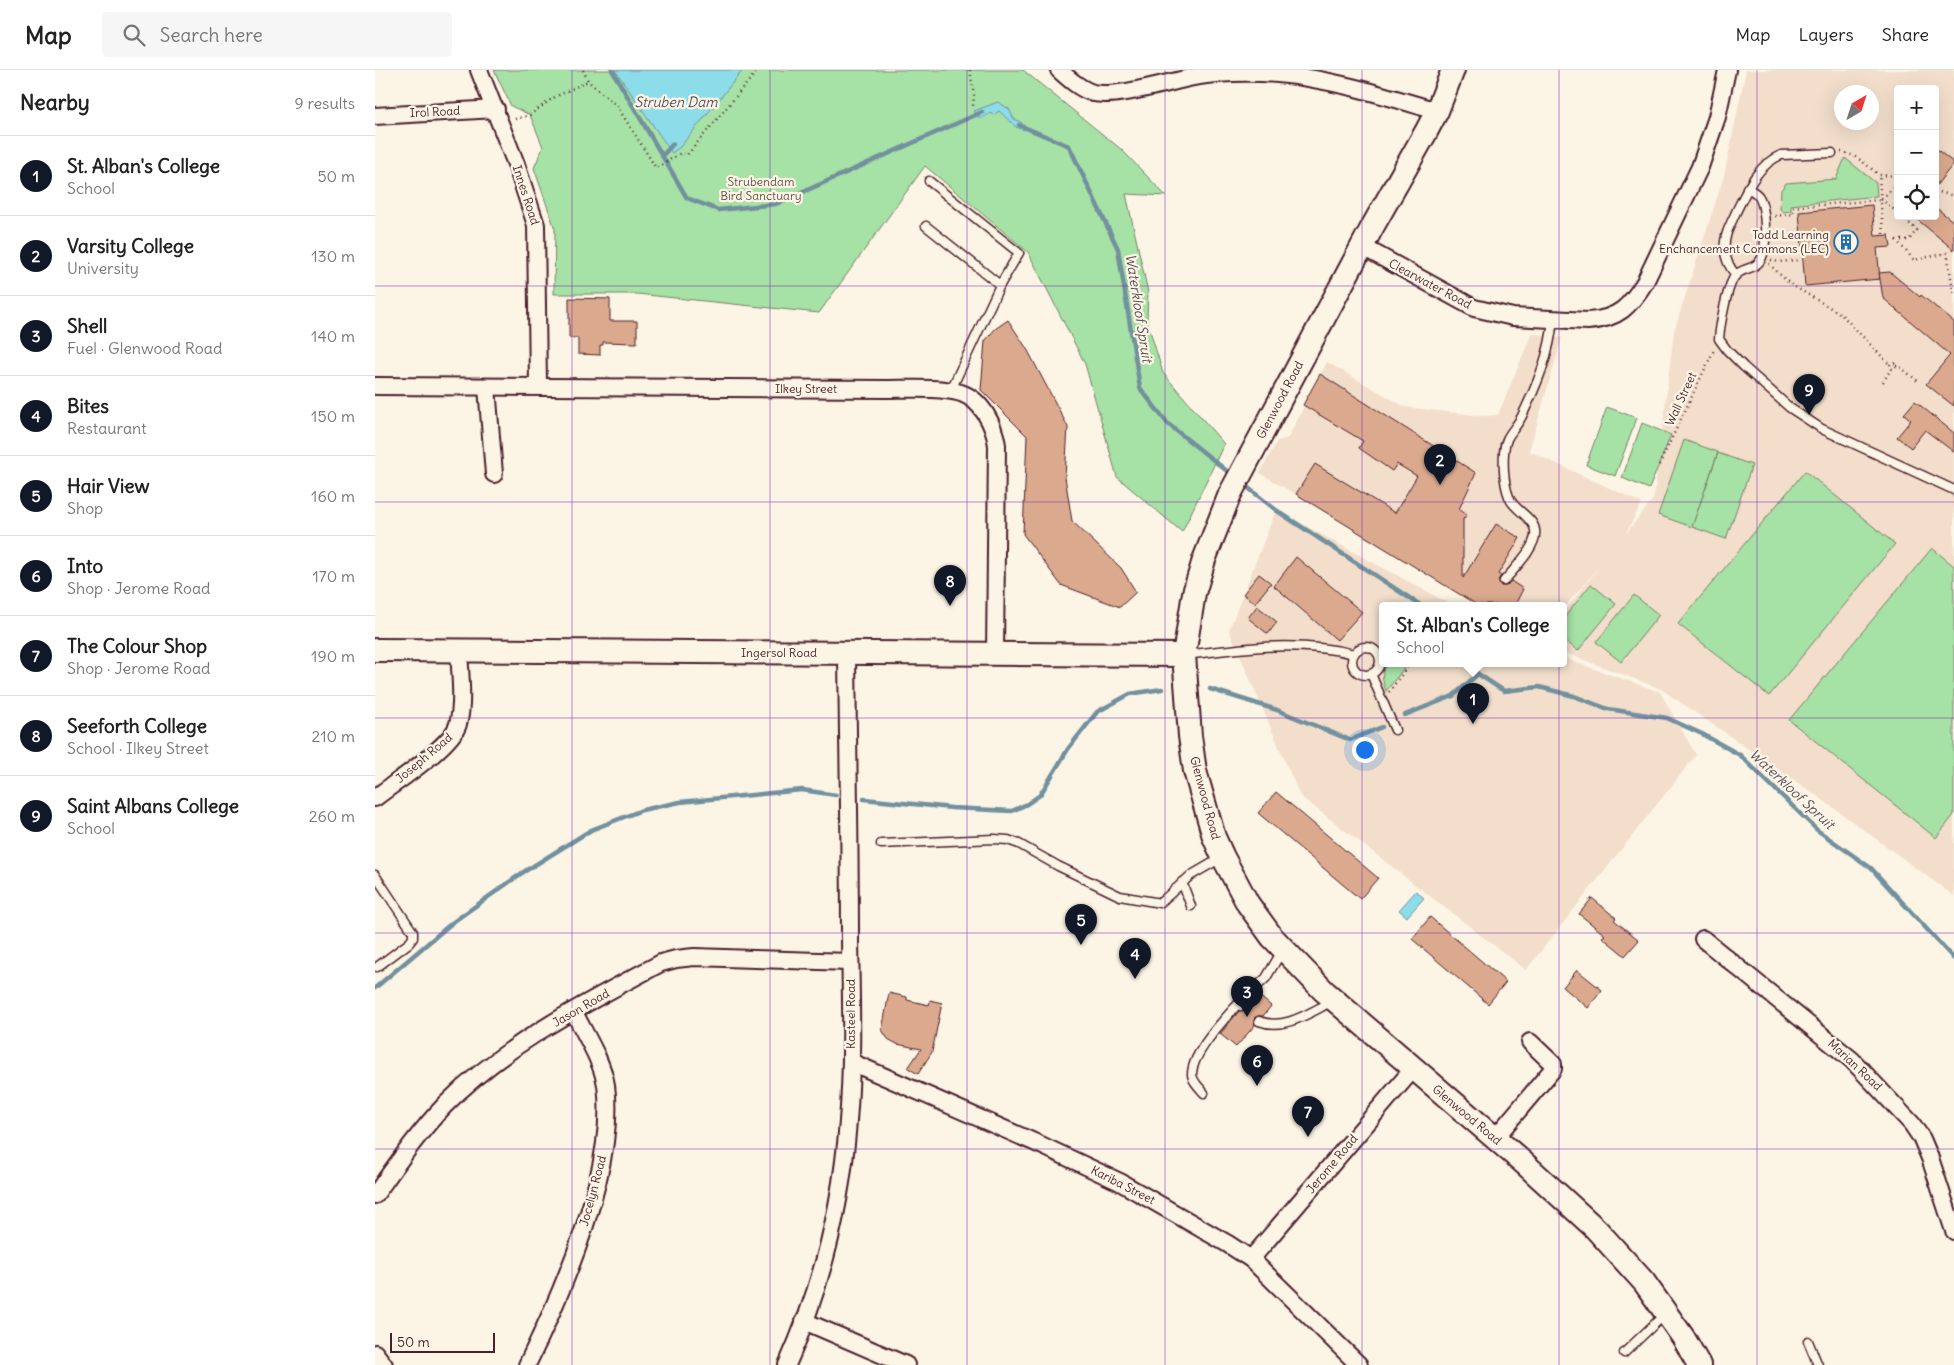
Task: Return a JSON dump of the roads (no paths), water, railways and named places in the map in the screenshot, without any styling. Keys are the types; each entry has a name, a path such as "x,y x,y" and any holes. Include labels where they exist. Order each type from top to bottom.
{"street":[{"name":"Innes Road","path":"479,70 498,116 537,225 538,386"},
{"path":"1059,70 1085,90 1102,94 1120,93 1195,77 1234,72 1307,77 1437,111"},
{"name":"Glenwood Road","path":"1453,70 1437,111 1230,494 1204,560 1194,593 1184,655 1190,736 1195,771 1214,837 1223,857 1248,904 1283,950 1335,1000 1495,1138 1602,1235 1638,1274 1667,1312 1699,1365"},
{"name":"Clearwater Road","path":"1363,247 1474,308 1513,317 1553,319 1599,320 1617,314 1634,300 1645,282 1700,167 1717,117 1727,70"},
{"name":"Irol Road","path":"375,116 498,116"},
{"name":"Ilkey Street","path":"375,386 916,390 950,392 968,397 983,411 994,430 997,445 995,655"},
{"path":"487,388 495,474"},
{"name":"Ingersol Road","path":"375,650 1184,655"},
{"name":"Joseph Road","path":"375,798 445,744 457,729 460,716 459,651"},
{"name":"Kasteel Road","path":"787,1365 824,1261 841,1183 848,1122 851,1062 847,653"},
{"name":"Marian Road","path":"1703,939 1841,1050 1893,1102 1912,1124 1925,1146 1954,1232"},
{"name":"Jason Road","path":"375,1196 411,1144 459,1093 489,1066 536,1034 661,964 676,959 694,957 850,962"},
{"name":"Jocelyn Road","path":"527,1365 552,1313 566,1276 587,1217 603,1155 607,1108 606,1085 600,1066 574,1012"},
{"path":"1495,1138 1553,1069 1553,1064 1530,1042"},
{"name":"Kariba Street","path":"851,1062 1129,1186 1228,1244 1251,1259 1359,1365"},
{"name":"Jerome Road","path":"1251,1259 1413,1069"},
{"path":"804,1321 905,1365"},
{"path":"375,1353 384,1365"}],"lane":[{"path":"1832,152 1791,153 1773,158 1761,169 1747,188 1730,225 1725,243 1729,264 1735,275 1722,317 1719,339 1750,373 1790,408 1821,429 1954,490"},
{"path":"929,181 1019,253 1000,285 950,392"},
{"path":"1735,275 1754,266 1762,258 1765,245 1763,216 1759,197 1747,188"},
{"path":"926,226 1000,285"},
{"path":"1504,581 1526,554 1534,538 1535,529 1511,500 1504,470 1505,439 1518,422 1541,372 1551,344 1553,319"},
{"path":"1184,655 1229,649 1269,647 1321,648 1354,654"},
{"path":"1379,653 1366,647 1354,654 1352,662 1356,670 1364,675 1371,674 1379,666"},
{"path":"1371,674 1395,730"},
{"path":"881,844 1008,840 1119,896 1160,903 1182,882 1223,857"},
{"path":"375,875 413,932 413,938 409,943 377,967"},
{"path":"1182,882 1191,906"},
{"path":"1204,1093 1193,1079 1191,1072 1199,1054 1208,1039 1266,978 1283,950"},
{"path":"1259,1021 1270,1024 1286,1023 1335,1000"},
{"path":"1624,1353 1667,1312"},
{"path":"1807,1342 1818,1365"}],"water":[{"name":"Struben Dam","path":"615,70 743,70 681,146 672,153"},
{"path":"998,102 1009,109 1014,119 1022,123 1024,130 1016,127 999,111 994,115 991,113 980,119 974,111"},
{"path":"1416,891 1424,898 1407,917 1399,910"}],"waterway":[{"name":"Waterkloof Spruit","path":"612,70 687,198 718,210 776,204 982,112"},
{"name":"Waterkloof Spruit","path":"1019,125 1069,146 1118,249 1140,388 1168,424 1232,475"},
{"name":"Waterkloof Spruit","path":"662,156 673,144"},
{"name":"Waterkloof Spruit","path":"1242,483 1276,510 1415,602"},
{"name":"Waterkloof Spruit","path":"1473,667 1478,674 1504,691 1539,687 1574,696 1608,709 1667,718 1702,734 1740,755 1817,830 1871,868 1954,959"},
{"path":"1405,715 1453,696 1478,674"},
{"path":"864,799 952,808 1012,811 1040,795 1068,749 1097,712 1130,694 1162,689"},
{"path":"1210,689 1277,710 1350,740 1382,727"},
{"path":"375,988 453,922 522,873 591,830 642,810 680,802 802,790 836,795"}],"place":[{"name":"Todd Learning Enchancement Commons (LEC)","path":"1846,242"},
{"name":"Saint Albans College","path":"1809,415"},
{"name":"Varsity College","path":"1440,485"},
{"name":"Seeforth College","path":"950,606"},
{"name":"St. Alban's College","path":"1473,724"},
{"name":"Hair View","path":"1081,945"},
{"name":"Bites","path":"1135,979"},
{"name":"Shell","path":"1247,1017"},
{"name":"Into","path":"1257,1086"},
{"name":"The Colour Shop","path":"1308,1137"}],"park label":[{"name":"Strubendam Bird Sanctuary","path":"761,189"}]}
